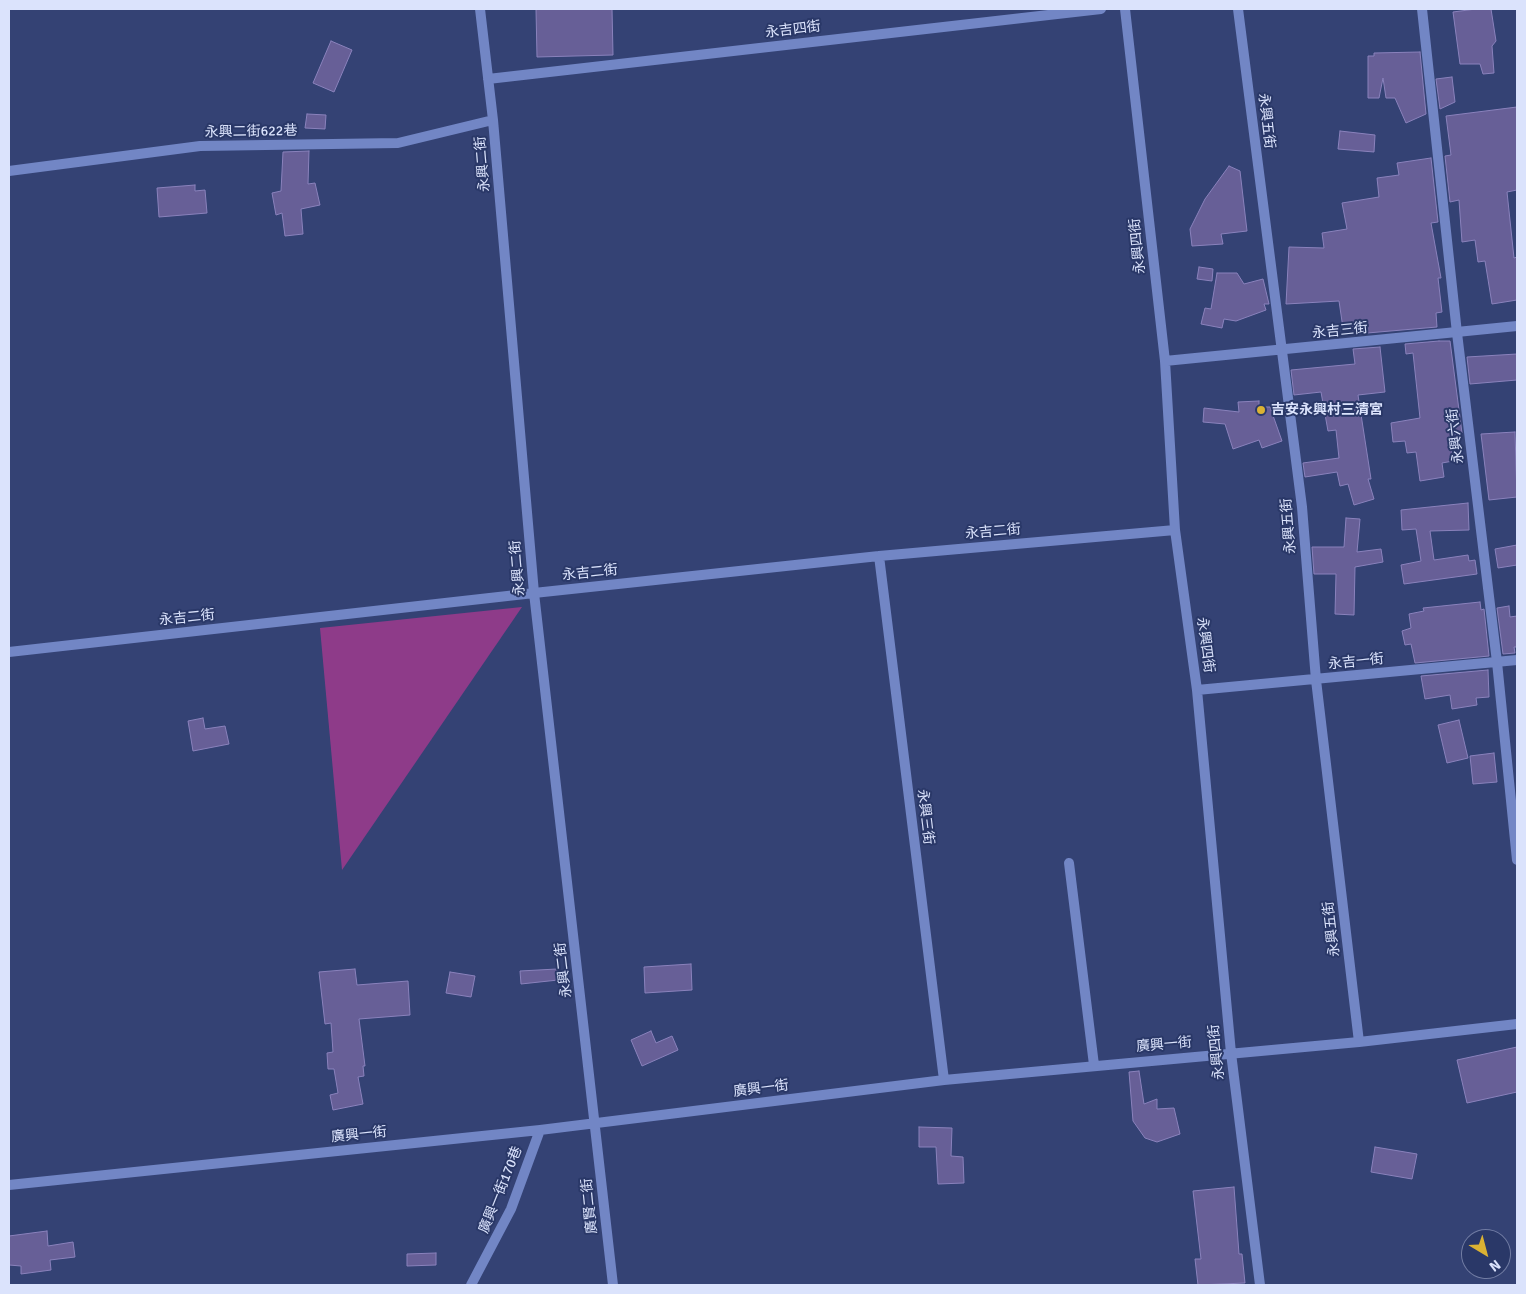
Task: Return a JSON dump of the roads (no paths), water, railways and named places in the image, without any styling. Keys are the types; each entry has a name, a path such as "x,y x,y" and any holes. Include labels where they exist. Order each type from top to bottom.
{"street":[{"name":"永興二街","path":"480,9 493,120 534,593 595,1123"},
{"name":"永吉四街","path":"488,79 1100,9"},
{"name":"永興四街","path":"1125,9 1165,361 1174,530 1197,690 1230,1053 1260,1285"},
{"name":"永興五街","path":"1238,9 1302,507 1316,680 1359,1042"},
{"name":"永興六街","path":"1422,9 1458,333 1498,662 1517,860"},
{"name":"永興二街622巷","path":"9,171 200,146 398,143 493,120"},
{"name":"永吉三街","path":"1165,361 1517,326"},
{"name":"永吉二街","path":"9,652 879,556 1174,530"},
{"name":"永興三街","path":"879,556 944,1080"},
{"name":"永吉一街","path":"1197,690 1517,660"},
{"path":"1069,863 1094,1065"},
{"name":"廣興一街","path":"9,1185 540,1130 944,1080 1359,1042 1517,1024"},
{"name":"廣賢二街","path":"595,1123 613,1285"},
{"name":"廣興一街170巷","path":"470,1285 512,1209 540,1130"}],"place":[{"name":"吉安永興村三清宮","path":"1261,410"}]}
